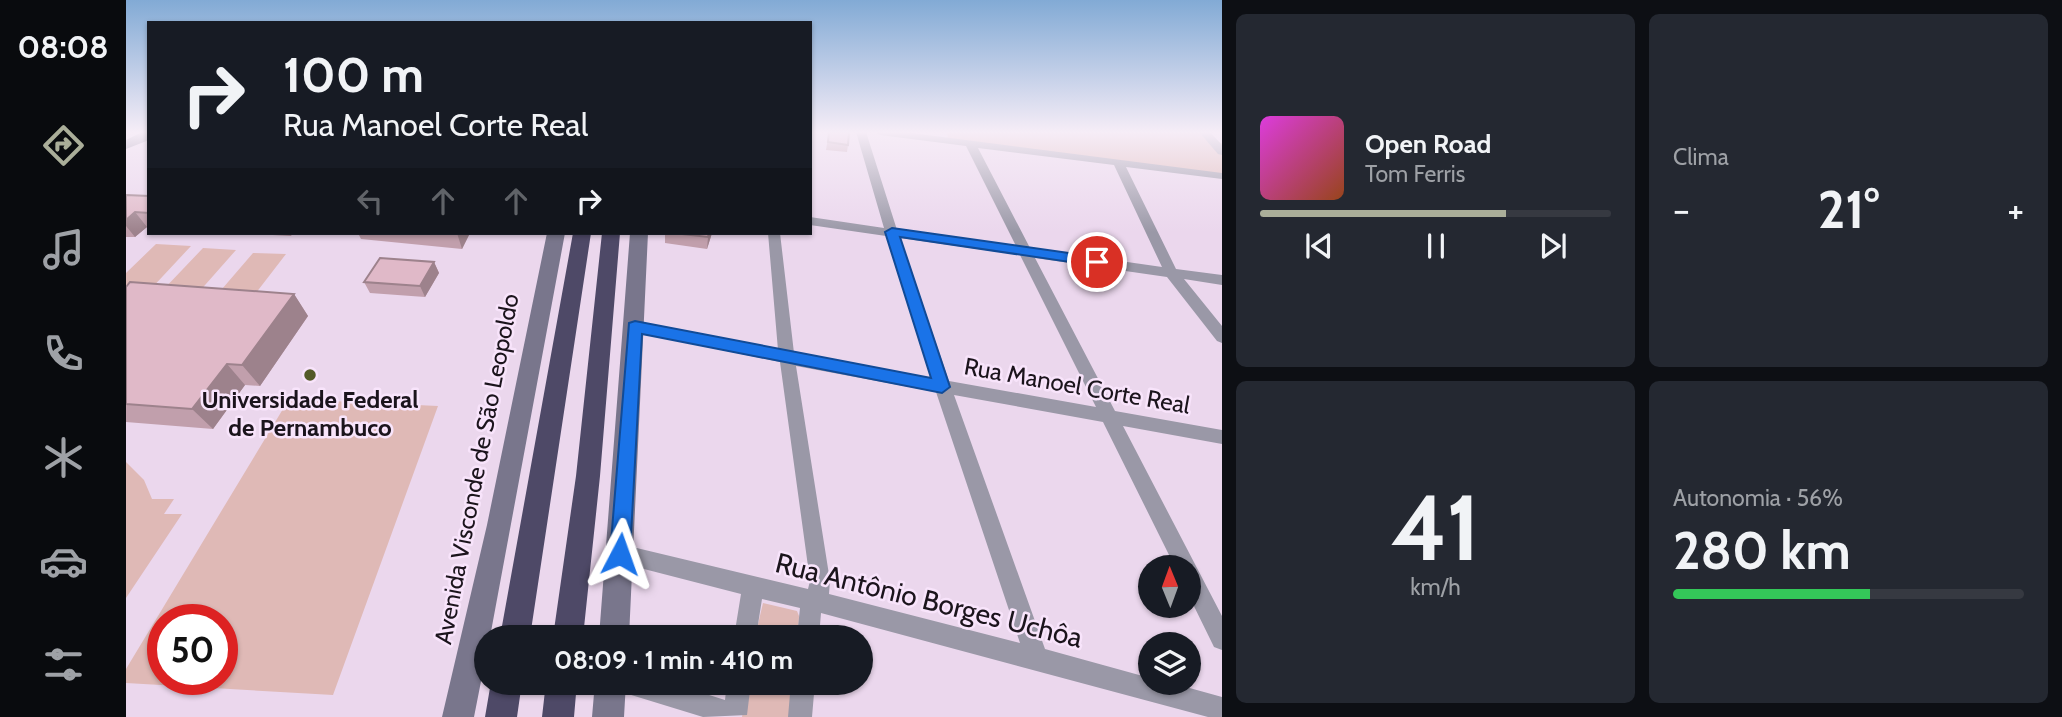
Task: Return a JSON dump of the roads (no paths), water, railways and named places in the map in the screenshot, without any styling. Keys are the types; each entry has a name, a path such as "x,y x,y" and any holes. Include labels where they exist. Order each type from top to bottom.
{"highway":[{"path":"517,625 582,235"},
{"path":"569,625 588,476 611,235"},
{"path":"501,717 505,695"},
{"path":"558,717 561,695"}],"main road":[{"name":"Avenida Visconde de São Leopoldo","path":"458,717 500,525 556,235"},
{"path":"615,625 639,235"},
{"path":"608,717 610,695"}],"street":[{"path":"871,165 942,387 1036,657"},
{"path":"981,165 1180,555"},
{"path":"1120,165 1171,272 1222,337"},
{"path":"1132,165 1222,176"},
{"path":"812,220 1222,280"},
{"path":"774,235 787,358 820,581 818,594 812,601 809,625"},
{"name":"Rua Manoel Corte Real","path":"635,327 787,358 1222,438"},
{"name":"Rua Antônio Borges Uchôa","path":"620,554 1036,657 1222,709"},
{"path":"747,625 753,586"},
{"path":"1201,597 1222,639"},
{"path":"669,695 734,716 737,695"},
{"path":"800,717 802,695"}],"place":[{"name":"Universidade Federal de Pernambuco","path":"310,375"}]}
